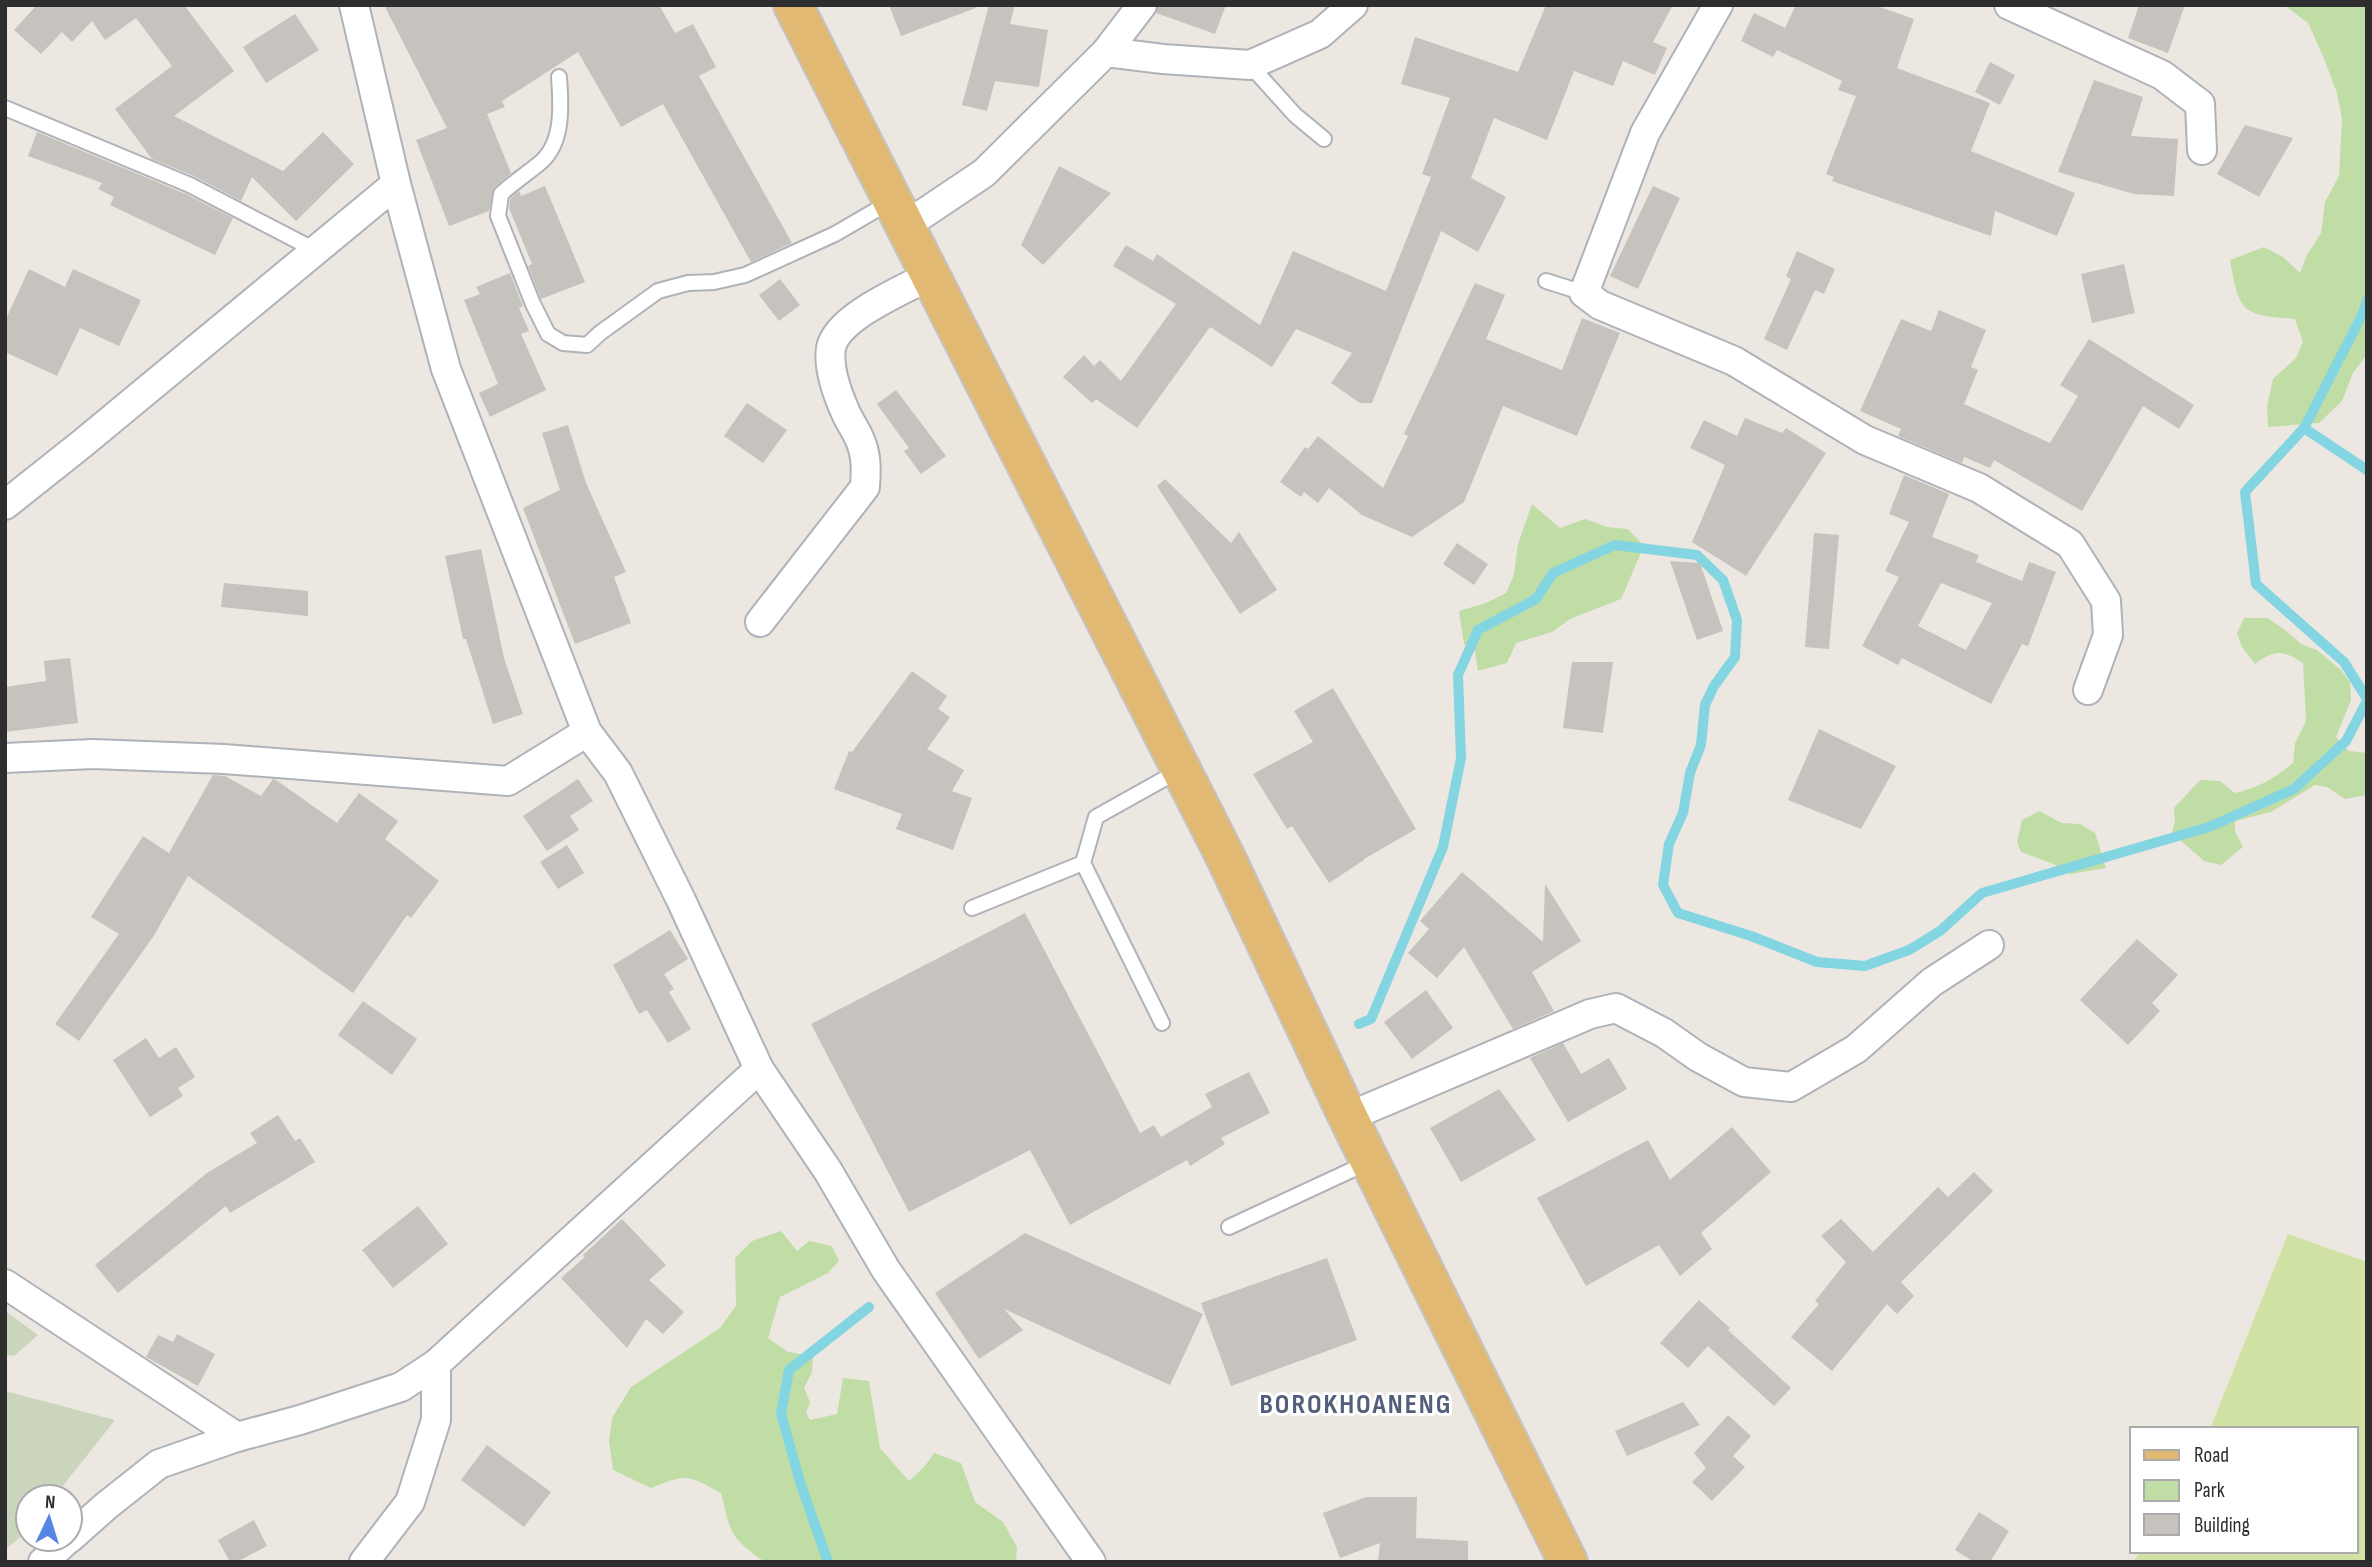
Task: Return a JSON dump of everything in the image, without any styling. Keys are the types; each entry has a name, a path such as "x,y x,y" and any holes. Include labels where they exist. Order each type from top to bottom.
{"main road":[{"path":"793,5 1226,856 1348,1116 1568,1562"}],"street":[{"path":"354,5 396,184 446,369 587,732 618,773 681,900 759,1069 828,1171 886,1270 1091,1562"},
{"path":"899,213 984,173 1107,52 1142,5"},
{"path":"1107,52 1250,65 1320,34 1353,5"},
{"path":"1718,5 1645,134 1584,293 1600,305 1734,360 1865,440 1979,488 2070,544 2106,601 2108,635 2088,690"},
{"path":"2009,5 2051,14 2162,75 2200,104 2202,150"},
{"path":"5,505 396,184"},
{"path":"760,622 865,488 867,463 861,440 845,412 834,378 831,366 832,345 844,325 879,302 929,276"},
{"path":"5,758 93,754 224,759 508,781 587,732"},
{"path":"1348,1116 1590,1014 1616,1008 1664,1033 1698,1057 1744,1082 1791,1087 1856,1049 1932,982 1989,945"},
{"path":"84,1525 159,1464 401,1387 436,1364 759,1069"},
{"path":"5,1284 237,1437"},
{"path":"364,1562 410,1502 436,1420 436,1364"}],"lane":[{"path":"1250,65 1295,114 1324,139"},
{"path":"559,77 560,120 556,138 544,160 501,194 498,216 533,304 548,334 563,343 587,345 658,291 688,283 714,282 744,275 835,234 899,213"},
{"path":"5,108 190,185 315,250"},
{"path":"1546,281 1584,293"},
{"path":"1162,1023 1083,863 1096,817 1182,770"},
{"path":"972,908 1083,863"},
{"path":"1229,1227 1370,1161"}],"green space":[{"path":"2284,5 2367,5 2367,354 2353,373 2342,401 2319,423 2268,427 2267,407 2273,379 2296,358 2303,342 2295,319 2264,316 2246,308 2236,291 2230,260 2264,247 2283,257 2300,273 2307,255 2321,233 2325,202 2339,176 2342,119 2337,93 2308,23"},
{"path":"1532,504 1560,528 1585,519 1607,527 1628,529 1644,546 1621,599 1570,619 1552,632 1516,643 1507,663 1478,671 1475,651 1464,644 1459,611 1486,603 1506,593 1514,575 1518,544"},
{"path":"2244,618 2267,618 2301,644 2317,650 2340,669 2350,682 2351,700 2336,737 2349,751 2367,753 2367,795 2345,799 2327,787 2315,785 2271,812 2235,821 2235,831 2243,847 2221,865 2204,861 2172,833 2174,808 2200,780 2220,781 2235,793 2272,778 2293,763 2295,743 2306,721 2303,663 2279,653 2255,664 2242,647 2237,633"},
{"path":"2039,811 2062,823 2080,824 2095,833 2106,868 2070,874 2056,865 2021,852 2017,842 2022,820"},
{"path":"781,1231 797,1251 809,1241 832,1246 839,1261 828,1273 780,1297 768,1338 788,1352 813,1356 812,1372 804,1388 810,1402 806,1413 810,1420 837,1414 843,1378 869,1381 880,1448 909,1481 934,1453 961,1463 975,1502 1003,1522 1017,1547 1016,1562 765,1562 744,1546 733,1533 721,1493 687,1478 651,1488 613,1470 609,1441 612,1418 631,1387 720,1328 736,1306 735,1258 752,1241"},
{"path":"2288,1234 2367,1262 2367,1562 2133,1562 2140,1553 2358,1553 2358,1427 2211,1427"},
{"path":"5,1311 38,1335 14,1356 5,1354"},
{"path":"5,1391 115,1420 65,1483 14,1483 14,1542 5,1549"}],"building":[{"path":"34,5 184,5 234,71 174,116 283,171 323,132 354,164 296,221 252,177 241,201 194,176 152,159 115,109 172,66 136,18 105,40 92,21 72,42 62,32 41,54 14,30"},
{"path":"384,5 659,5 675,33 693,24 716,67 699,76 792,243 751,262 663,104 621,127 578,52 502,101 505,107 487,114 511,173 494,188 489,211 449,226 416,140 447,128"},
{"path":"889,5 976,5 976,8 901,36"},
{"path":"989,5 1015,5 1010,24 1048,30 1039,87 995,81 987,111 962,105"},
{"path":"1158,5 1226,5 1215,34 1156,13"},
{"path":"1546,5 1673,5 1653,42 1667,48 1655,75 1623,61 1613,86 1574,71 1547,140 1494,118 1471,178 1506,197 1478,252 1441,231 1372,403 1360,403 1331,383 1352,353 1296,329 1272,367 1210,327 1137,428 1096,399 1092,403 1063,377 1084,355 1094,366 1100,360 1121,381 1176,304 1113,266 1126,245 1153,261 1157,254 1260,325 1293,251 1386,291 1431,177 1422,174 1450,98 1401,84 1415,37 1518,72"},
{"path":"1796,5 1874,5 1914,19 1897,68 1990,103 1971,151 2075,193 2057,236 1995,211 1991,236 1832,181 1834,177 1826,174 1856,96 1838,90 1842,81 1777,50 1773,57 1741,41 1754,13 1785,28"},
{"path":"2139,5 2185,5 2168,53 2128,38"},
{"path":"295,14 319,50 266,83 243,47"},
{"path":"1990,62 2015,75 2000,105 1975,92"},
{"path":"2094,80 2143,97 2131,136 2178,139 2174,196 2134,194 2058,172"},
{"path":"2245,125 2293,138 2259,197 2217,174"},
{"path":"37,132 186,194 233,218 215,255 110,205 114,197 98,189 102,183 28,156"},
{"path":"1059,166 1111,193 1043,265 1021,245"},
{"path":"545,186 585,282 541,299 528,266 532,264 509,208 510,199 519,191 521,196"},
{"path":"1653,186 1680,198 1638,289 1610,276"},
{"path":"1797,251 1835,269 1824,294 1815,290 1787,350 1764,339 1791,279 1786,276"},
{"path":"2124,264 2135,313 2092,323 2081,274"},
{"path":"29,269 65,287 73,269 141,300 119,346 80,328 57,376 5,352 5,321"},
{"path":"510,273 523,306 519,308 529,331 521,334 546,390 490,417 479,393 498,384 464,300 480,294 476,287"},
{"path":"780,279 800,305 779,321 759,295"},
{"path":"1475,283 1505,295 1486,339 1562,370 1582,318 1620,333 1577,436 1503,406 1464,502 1412,537 1362,515 1329,488 1318,503 1304,492 1301,497 1280,482 1305,447 1308,449 1318,436 1383,488 1408,436 1404,434"},
{"path":"1939,310 1986,330 1971,367 1978,370 1964,404 2050,443 2078,396 2060,385 2089,339 2194,405 2179,429 2143,406 2082,511 1994,460 1990,468 1964,457 1962,463 1898,436 1901,429 1860,411 1901,319 1931,331"},
{"path":"896,390 946,456 921,474 904,451 909,448 877,404"},
{"path":"747,403 787,430 763,463 724,436"},
{"path":"1745,418 1782,433 1786,428 1826,453 1746,576 1692,542 1725,465 1690,448 1704,420 1737,436"},
{"path":"568,425 586,483 626,572 614,577 631,623 575,644 523,508 560,490 542,433"},
{"path":"1904,475 1949,494 1932,537 1979,555 1976,562 2022,581 2029,562 2056,572 2028,646 2022,644 1991,704 1902,658 1898,665 1862,646 1899,577 1885,571 1909,522 1889,514","holes":["1941,583 1992,603 1966,650 1918,626"]},
{"path":"1165,479 1231,543 1239,532 1277,590 1240,614 1157,486"},
{"path":"1814,533 1839,535 1829,649 1805,647"},
{"path":"1457,543 1488,564 1474,585 1443,564"},
{"path":"481,549 504,658 523,714 493,724 466,639 463,639 445,556"},
{"path":"1670,561 1700,563 1723,631 1697,640"},
{"path":"224,583 308,591 308,616 221,607"},
{"path":"70,658 78,723 5,732 5,687 46,681 44,661"},
{"path":"1572,662 1613,662 1603,733 1563,728"},
{"path":"912,671 947,696 938,709 950,717 927,749 964,770 952,791 972,798 953,850 896,829 902,814 834,789 849,751 852,752"},
{"path":"1333,688 1416,829 1329,883 1292,826 1287,829 1253,774 1313,742 1294,711"},
{"path":"1819,729 1896,766 1861,829 1788,800"},
{"path":"213,775 225,776 261,796 273,779 276,780 337,823 359,793 398,821 385,839 439,881 411,918 407,915 353,993 188,876 153,937 79,1041 55,1024 119,934 91,917 143,836 169,853"},
{"path":"578,779 593,801 570,816 579,830 547,851 523,816"},
{"path":"567,845 584,873 558,889 540,862"},
{"path":"1462,872 1543,942 1545,884 1581,941 1532,972 1554,1011 1513,1029 1464,947 1437,978 1408,953 1429,929 1420,921"},
{"path":"1025,913 1140,1133 1154,1125 1161,1137 1212,1107 1205,1094 1249,1072 1270,1113 1221,1138 1225,1144 1190,1166 1187,1160 1070,1225 1030,1150 909,1212 811,1024"},
{"path":"670,930 688,959 664,974 674,989 669,992 691,1029 668,1043 647,1010 639,1014 613,965"},
{"path":"2137,939 2178,975 2152,1003 2160,1011 2128,1045 2080,1000"},
{"path":"1426,990 1453,1028 1412,1059 1384,1022"},
{"path":"363,1001 417,1039 392,1075 338,1035"},
{"path":"146,1038 159,1058 176,1047 195,1077 178,1088 183,1096 150,1117 113,1060"},
{"path":"1563,1043 1581,1074 1609,1058 1627,1089 1568,1122 1530,1058"},
{"path":"1499,1089 1536,1140 1461,1182 1430,1128"},
{"path":"278,1115 295,1141 300,1138 315,1162 230,1213 226,1206 118,1293 95,1265 207,1173 257,1143 250,1133"},
{"path":"1732,1127 1771,1172 1701,1233 1712,1249 1680,1276 1659,1245 1586,1286 1537,1198 1648,1140 1670,1180"},
{"path":"1974,1172 1993,1191 1901,1282 1914,1296 1897,1314 1887,1304 1832,1371 1791,1337 1819,1304 1815,1301 1846,1262 1821,1236 1841,1219 1873,1252 1938,1187 1948,1197"},
{"path":"418,1206 448,1244 393,1288 362,1250"},
{"path":"622,1219 666,1265 649,1280 684,1312 663,1334 646,1319 627,1348 561,1278"},
{"path":"1025,1233 1203,1314 1170,1385 1004,1309 1023,1330 979,1359 935,1293"},
{"path":"1327,1258 1357,1340 1231,1386 1201,1303"},
{"path":"1699,1300 1791,1388 1774,1406 1708,1346 1688,1368 1660,1343"},
{"path":"177,1334 215,1354 198,1386 146,1357 158,1335 173,1342"},
{"path":"1683,1402 1700,1425 1627,1456 1615,1431"},
{"path":"1728,1415 1751,1436 1733,1456 1745,1467 1712,1501 1692,1482 1706,1468 1694,1453"},
{"path":"487,1445 551,1492 524,1527 461,1480"},
{"path":"1366,1497 1417,1497 1416,1538 1468,1541 1468,1562 1378,1562 1380,1543 1340,1558 1323,1513"},
{"path":"1979,1512 2009,1531 1990,1562 1974,1562 1955,1550"},
{"path":"254,1520 267,1546 237,1562 230,1562 218,1540"}],"waterway":[{"path":"2367,300 2363,313 2304,428 2245,492 2256,584 2344,662 2367,699"},
{"path":"2304,428 2367,470"},
{"path":"1359,1024 1371,1019 1443,847 1461,758 1458,675 1478,630 1536,599 1553,573 1615,545 1697,555 1723,580 1737,620 1735,657 1714,686 1705,705 1701,745 1690,773 1683,813 1669,844 1663,885 1678,913 1751,936 1817,962 1865,966 1909,950 1940,931 1982,893 2209,827 2294,789 2346,741 2367,701"},
{"path":"828,1562 801,1485 781,1414 789,1370 869,1307"}],"district":[{"name":"BOROKHOANENG","path":"1356,1404"}]}
